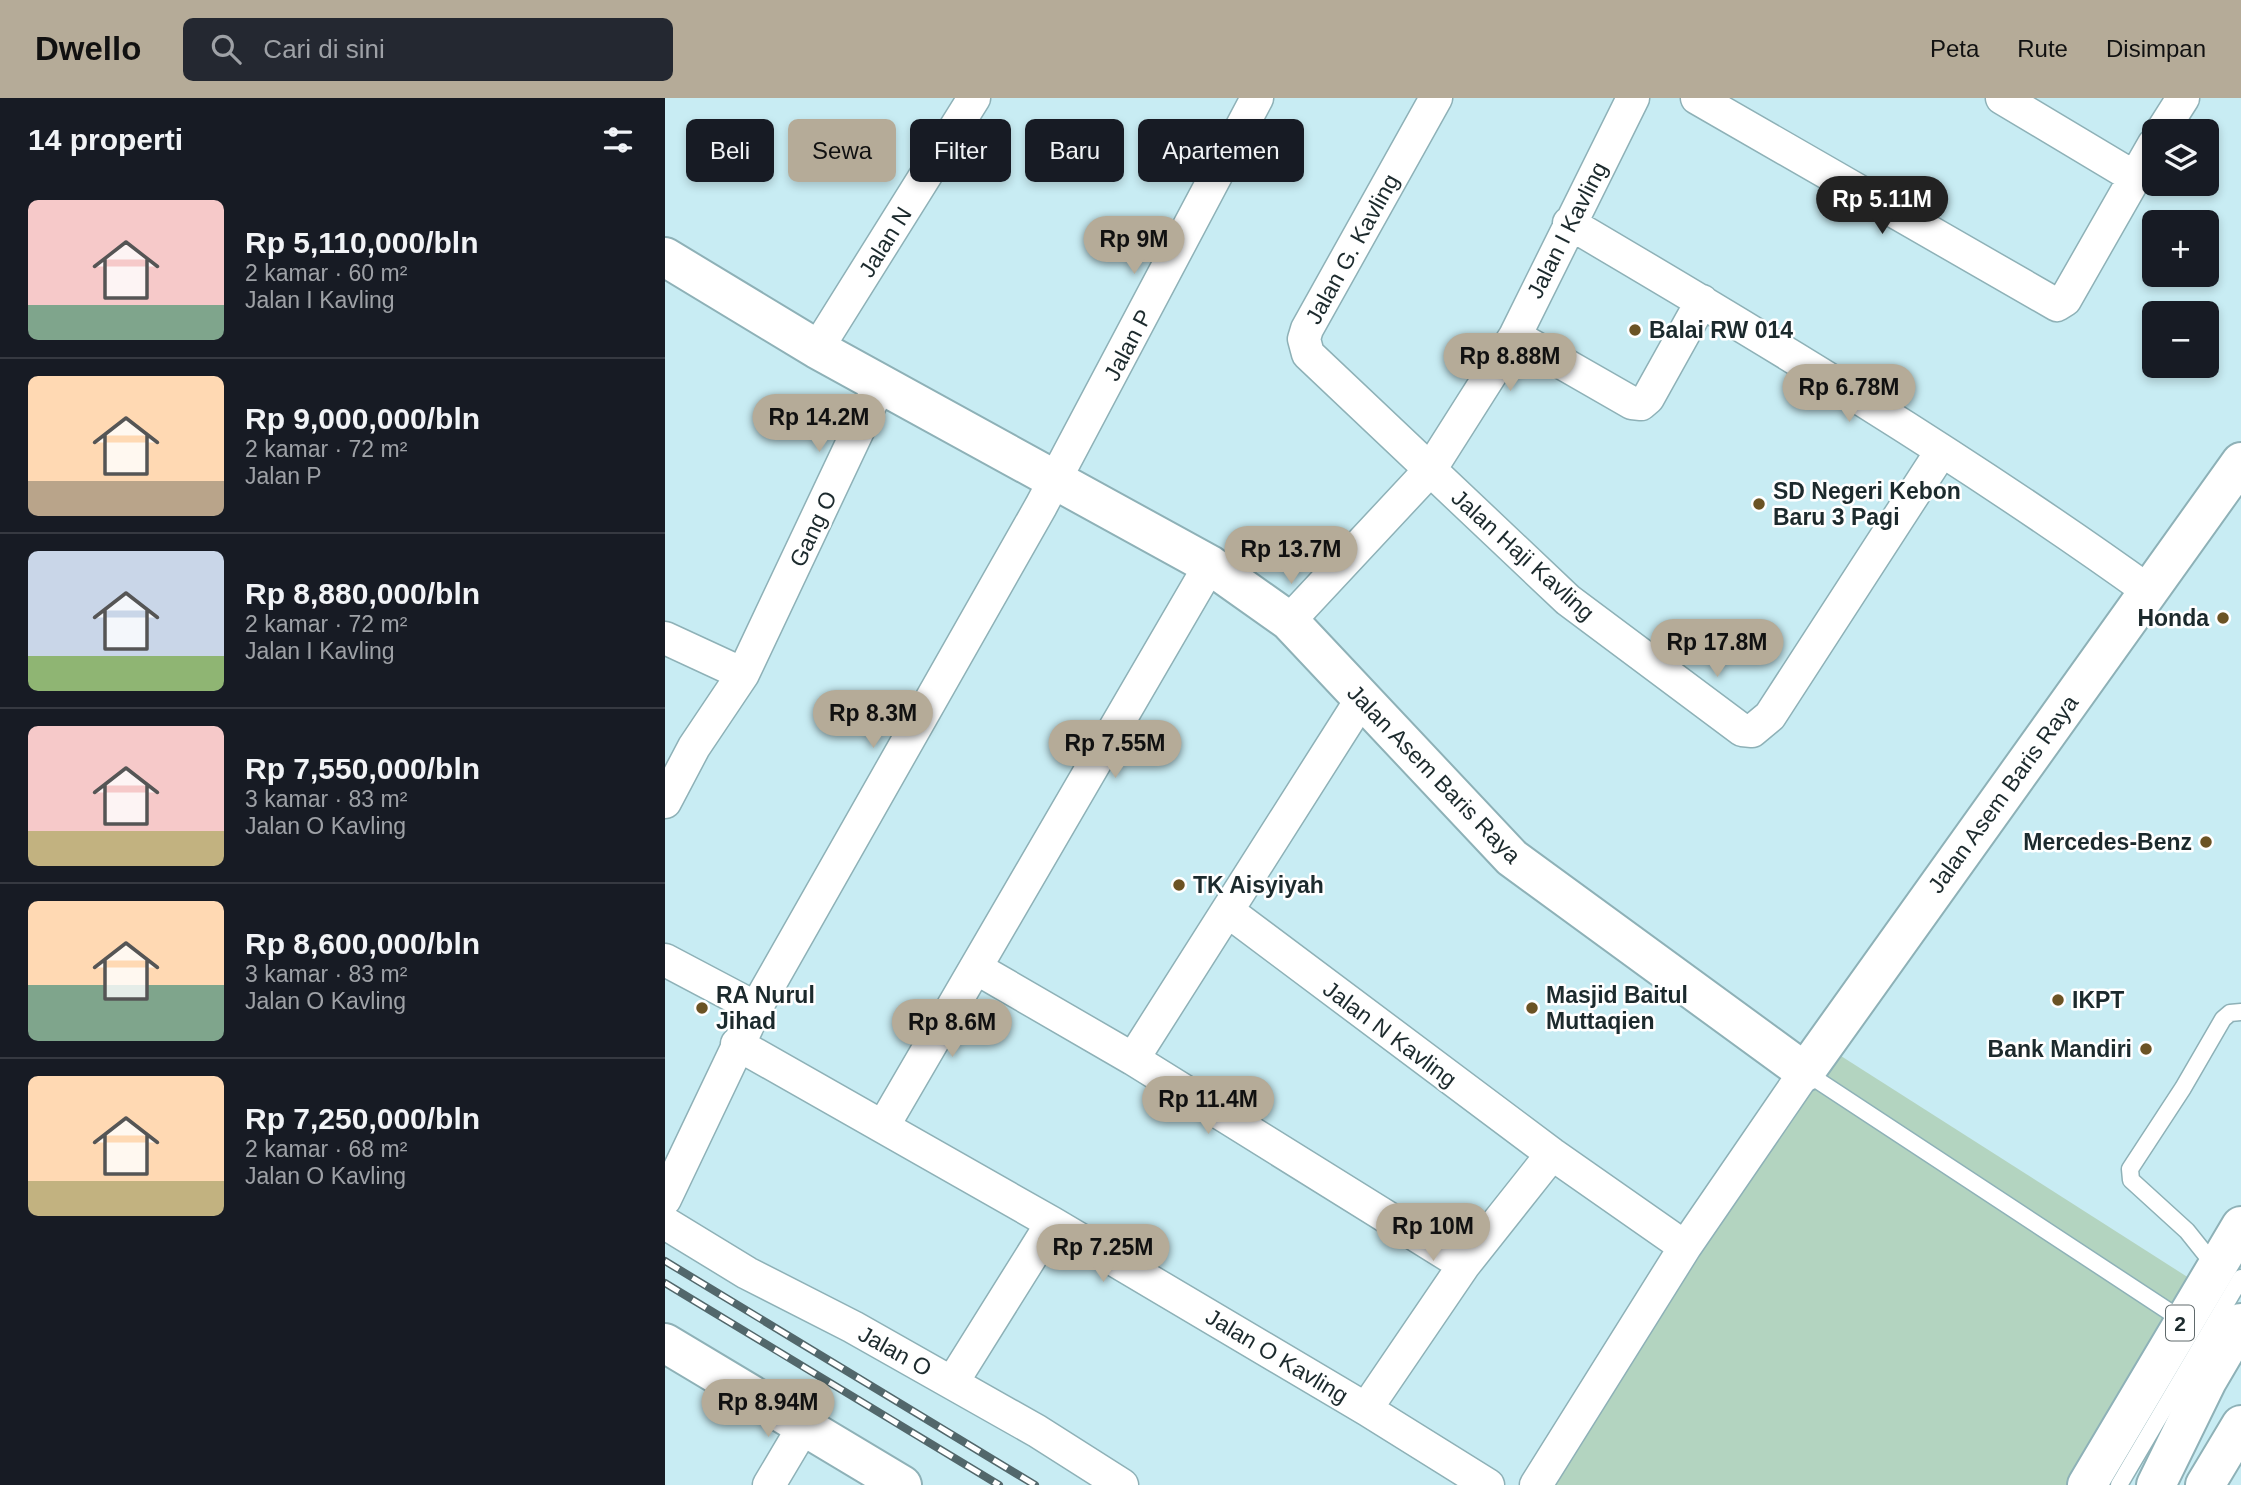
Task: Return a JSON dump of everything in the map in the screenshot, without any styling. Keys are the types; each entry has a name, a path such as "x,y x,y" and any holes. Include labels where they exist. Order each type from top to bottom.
{"main road":[{"name":"Jalan Asem Baris Raya","path":"665,257 817,349 1210,565 1289,621 1512,858 1804,1072 2241,462"},
{"name":"2","path":"2087,1485 2182,1320 2228,1272 2241,1226"},
{"path":"2156,1485 2207,1381 2241,1323"},
{"path":"665,1343 902,1485"},
{"path":"2205,1485 2241,1425"}],"street":[{"name":"Jalan N","path":"817,349 974,98"},
{"name":"Jalan P","path":"665,1199 756,1008 1055,479 1257,98"},
{"name":"Jalan I Kavling","path":"1289,621 1430,470 1515,336 1633,98"},
{"path":"1697,98 2053,305 2065,300 2142,164"},
{"path":"2001,98 2134,177"},
{"path":"2170,119 2183,98"},
{"name":"Jalan G. Kavling","path":"1426,101 1304,338 1313,361 1430,470"},
{"path":"1569,223 1702,301 1941,452 2150,592"},
{"path":"1515,336 1632,403 1641,404 1648,398 1702,301"},
{"name":"Gang O","path":"665,802 694,747 743,674 880,384"},
{"name":"Jalan Haji Kavling","path":"1430,470 1568,600 1742,730 1752,731 1770,716 1941,452"},
{"path":"884,1125 1210,565"},
{"path":"665,638 743,674"},
{"path":"1133,1059 1229,912 1361,700"},
{"name":"Jalan N Kavling","path":"1229,912 1552,1154 1685,1247"},
{"path":"665,960 756,1008"},
{"path":"976,968 1133,1059 1464,1265"},
{"name":"Jalan O Kavling","path":"737,1044 884,1125 1052,1223 1366,1409 1487,1485"},
{"path":"1536,1485 1685,1247 1804,1072"},
{"path":"1366,1409 1464,1265 1552,1154"},
{"name":"Jalan O","path":"665,1223 747,1273 1037,1431 1122,1485"},
{"path":"953,1383 1052,1223"},
{"path":"769,1485 804,1426"}],"lane":[{"path":"2119,1485 2228,1272 2131,1180 2130,1169 2183,1088 2223,1019 2230,1013 2241,1012"},
{"path":"1804,1072 2182,1320"}],"green space":[{"path":"1830,1049 2200,1285 2077,1485 1546,1485"}],"railway":[{"path":"665,1261 1035,1485"},
{"path":"665,1283 999,1485"}],"place":[{"name":"Balai RW 014","path":"1635,330"},
{"name":"SD Negeri Kebon Baru 3 Pagi","path":"1759,504"},
{"name":"Honda","path":"2223,618"},
{"name":"Mercedes-Benz","path":"2206,842"},
{"name":"TK Aisyiyah","path":"1179,885"},
{"name":"IKPT","path":"2058,1000"},
{"name":"RA Nurul Jihad","path":"702,1008"},
{"name":"Masjid Baitul Muttaqien","path":"1532,1008"},
{"name":"Bank Mandiri","path":"2146,1049"}]}
